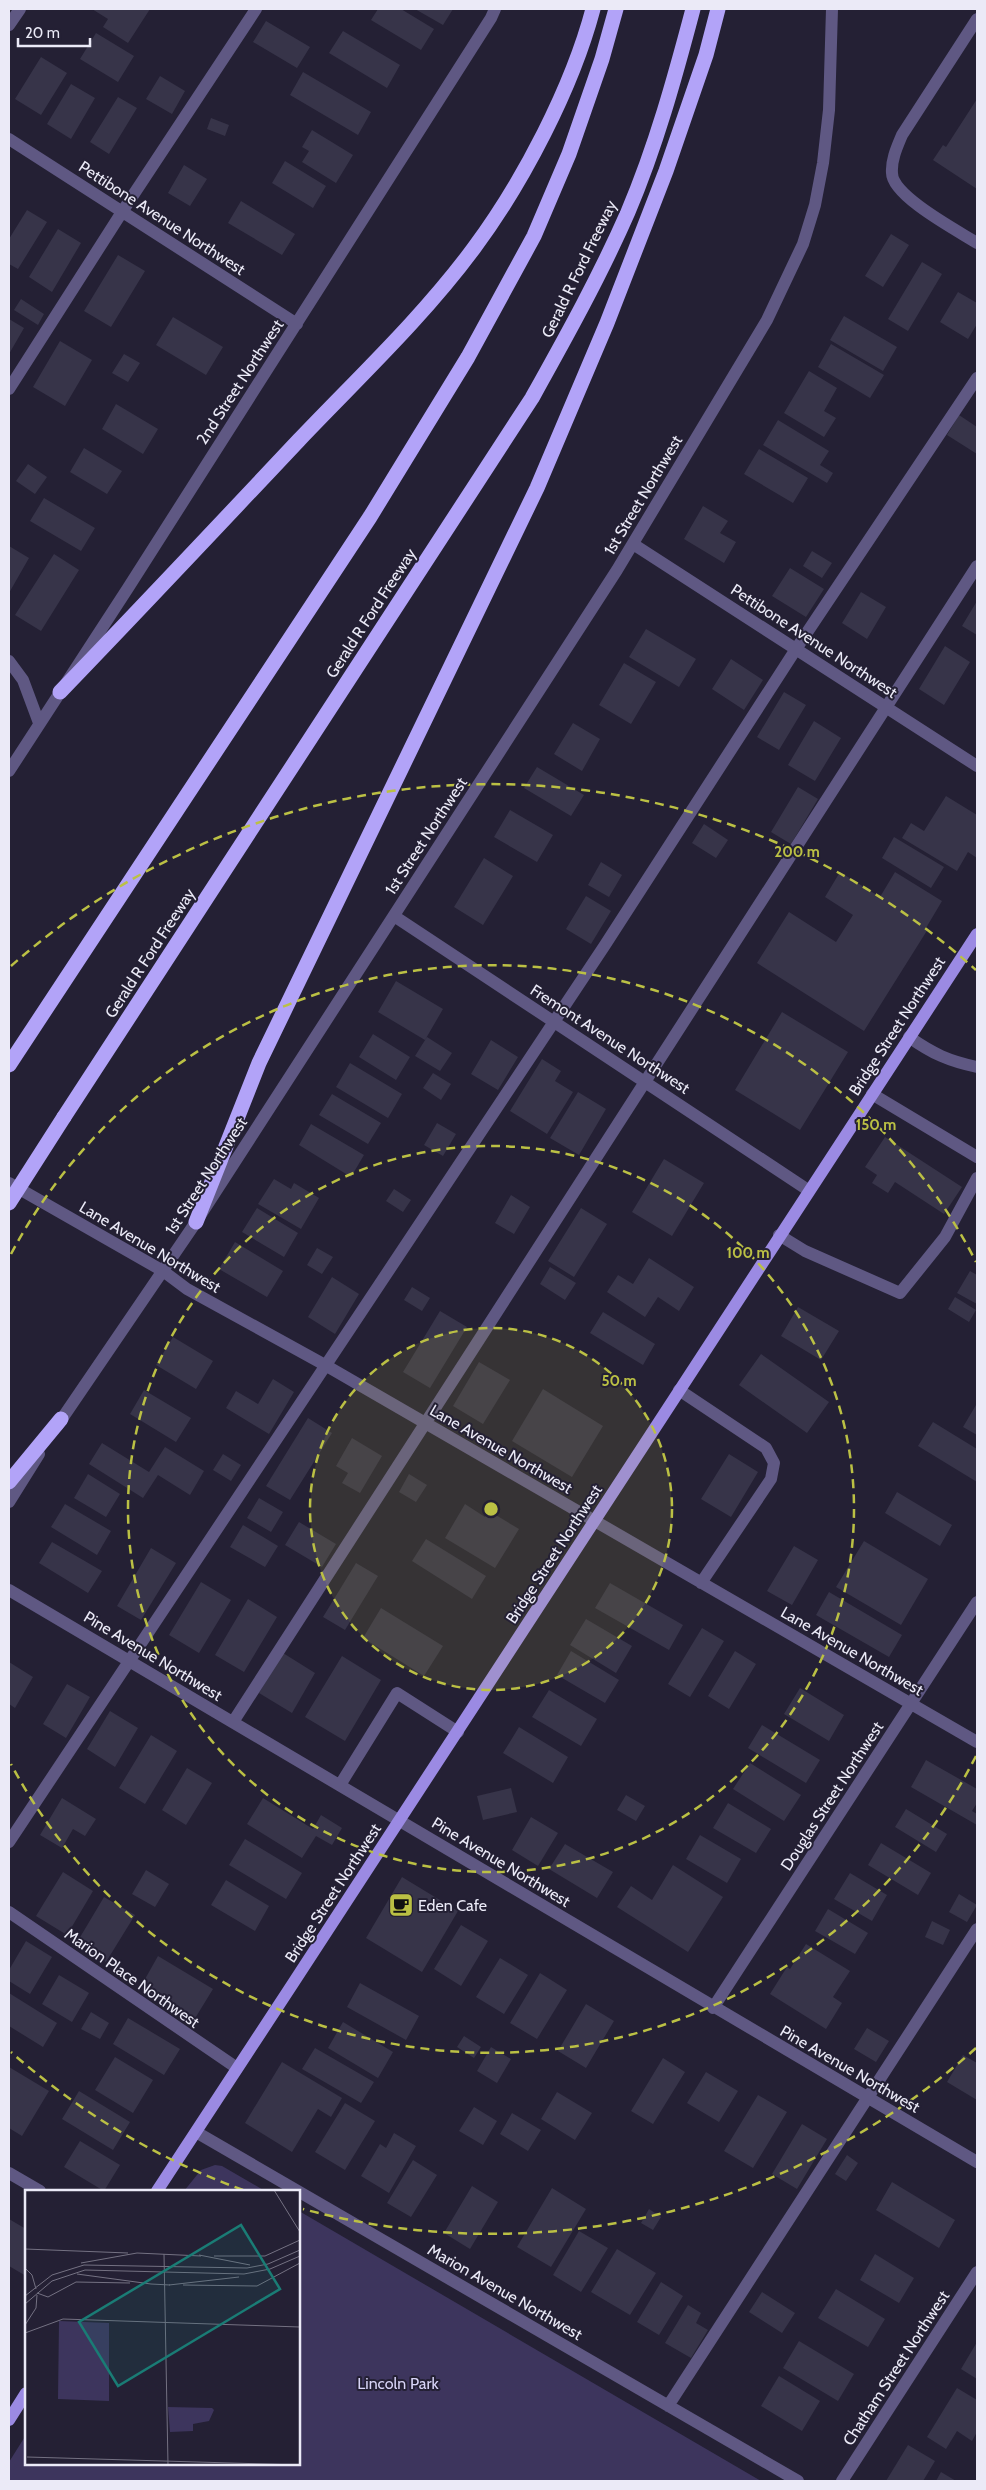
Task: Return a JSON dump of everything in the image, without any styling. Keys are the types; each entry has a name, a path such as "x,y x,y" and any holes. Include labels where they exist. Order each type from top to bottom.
{"highway":[{"path":"60,692 407,326 474,248 520,178 548,124 572,68 593,9"},
{"path":"9,1065 370,517 468,357 534,236 569,154 602,59 616,9"},
{"name":"Gerald R Ford Freeway","path":"9,1202 532,398 585,304 628,211 668,103 693,9"},
{"path":"196,1222 259,1063 537,488 607,322 662,180 706,55 718,9"},
{"path":"9,1482 62,1419"}],"main road":[{"name":"Bridge Street Northwest","path":"158,2190 595,1522 808,1190 977,934"},
{"path":"9,2420 25,2395"}],"street":[{"path":"9,26 20,9"},
{"path":"9,389 122,212 256,9"},
{"name":"2nd Street Northwest","path":"9,771 297,324 495,9"},
{"name":"1st Street Northwest","path":"9,1502 62,1419 196,1222 394,916 632,544 767,320 803,244 815,205 823,163 829,110 832,9"},
{"path":"977,20 902,135 894,156 891,175 900,190 977,243"},
{"name":"Pettibone Avenue Northwest","path":"9,139 297,324"},
{"path":"9,1842 554,1021 796,649 977,378"},
{"name":"Pettibone Avenue Northwest","path":"632,544 977,766"},
{"path":"233,1722 977,566"},
{"path":"9,661 23,680 39,723"},
{"name":"Fremont Avenue Northwest","path":"394,916 808,1190"},
{"path":"909,1037 932,1054 952,1062 977,1067"},
{"path":"872,1094 977,1157"},
{"path":"779,1235 805,1251 900,1293 945,1237 977,1178"},
{"name":"Lane Avenue Northwest","path":"9,1184 163,1271 187,1289 325,1365 977,1742"},
{"path":"679,1390 766,1448 774,1463 771,1479 701,1583"},
{"name":"Pine Avenue Northwest","path":"9,1590 713,2008 977,2162"},
{"name":"Douglas Street Northwest","path":"713,2008 977,1602"},
{"path":"340,1786 397,1693 458,1732"},
{"name":"Marion Place Northwest","path":"9,1912 237,2068"},
{"path":"668,2406 977,1929"},
{"name":"Marion Avenue Northwest","path":"196,2132 296,2190"},
{"path":"9,2173 38,2190"},
{"name":"Marion Avenue Northwest","path":"300,2192 798,2481"},
{"name":"Chatham Street Northwest","path":"842,2481 977,2272"}],"green space":[{"path":"215,2165 222,2166 263,2190 185,2190 201,2170"},
{"name":"Lincoln Park","path":"300,2212 761,2481 9,2481 9,2462 25,2437 25,2465 300,2465"}],"building":[{"path":"92,9 150,9 128,43 103,27 108,19"},
{"path":"378,9 401,9 434,29 421,50 371,20"},
{"path":"415,9 453,9 443,25"},
{"path":"266,21 310,47 297,68 253,42"},
{"path":"343,31 400,65 387,88 329,53"},
{"path":"96,33 134,56 118,82 80,59"},
{"path":"41,57 67,73 41,115 15,99"},
{"path":"303,72 371,112 358,135 290,95"},
{"path":"160,76 185,91 172,114 146,99"},
{"path":"71,84 95,98 71,139 47,124"},
{"path":"118,97 137,108 109,154 90,142"},
{"path":"977,99 977,189 933,160 943,145 946,147"},
{"path":"211,118 229,125 225,136 207,129"},
{"path":"312,130 353,155 336,183 302,162 309,151 302,147"},
{"path":"285,161 326,186 313,208 272,183"},
{"path":"184,165 207,179 190,206 168,193"},
{"path":"241,201 295,234 282,255 228,223"},
{"path":"27,210 47,222 18,269 9,264 9,239"},
{"path":"58,229 81,243 52,292 29,277"},
{"path":"891,234 909,245 883,287 865,276"},
{"path":"118,255 145,271 111,327 84,311"},
{"path":"922,262 942,274 908,331 888,319"},
{"path":"958,292 977,303 977,324 968,339 940,322"},
{"path":"21,299 44,314 38,325 14,310"},
{"path":"844,316 897,347 883,371 830,340"},
{"path":"173,317 223,347 206,375 156,345"},
{"path":"9,319 24,328 9,354"},
{"path":"60,341 92,360 65,406 33,387"},
{"path":"831,344 884,375 870,398 818,367"},
{"path":"124,354 140,363 128,382 112,373"},
{"path":"809,371 837,388 824,411 836,418 824,437 784,413"},
{"path":"116,404 158,429 143,454 102,429"},
{"path":"959,415 977,427 977,454 947,435"},
{"path":"778,420 829,451 820,465 833,473 827,483 763,445"},
{"path":"84,448 122,471 107,494 70,472"},
{"path":"759,449 808,478 793,503 744,474"},
{"path":"28,464 47,477 35,494 16,481"},
{"path":"44,498 95,528 81,551 30,521"},
{"path":"703,506 728,521 720,533 736,542 724,563 684,539"},
{"path":"9,546 29,558 9,593"},
{"path":"812,551 832,563 822,578 803,566"},
{"path":"54,554 79,570 41,631 15,615"},
{"path":"790,568 824,589 806,617 772,596"},
{"path":"861,592 886,607 867,639 842,623"},
{"path":"977,601 977,635 962,626"},
{"path":"646,629 696,659 679,687 629,657"},
{"path":"945,646 970,662 944,705 919,689"},
{"path":"731,659 763,680 744,710 712,689"},
{"path":"624,663 656,682 631,724 599,705"},
{"path":"784,692 806,705 779,750 757,737"},
{"path":"814,721 841,738 815,781 788,765"},
{"path":"573,723 600,739 582,771 554,754"},
{"path":"537,767 584,795 571,816 524,788"},
{"path":"798,787 818,799 791,844 771,832"},
{"path":"946,796 977,815 977,858 968,852 957,871 902,838 911,823 924,831"},
{"path":"510,810 553,835 537,862 494,837"},
{"path":"704,824 728,840 716,858 692,843"},
{"path":"894,837 944,867 931,888 882,858"},
{"path":"484,858 513,876 483,925 454,907"},
{"path":"601,862 622,875 609,897 588,885"},
{"path":"840,872 880,897 895,872 942,901 926,928 928,929 864,1031 757,963 789,912 836,942 853,915 825,897"},
{"path":"586,896 611,911 591,944 566,929"},
{"path":"396,981 443,1009 425,1040 378,1012"},
{"path":"782,1012 848,1052 800,1130 735,1090"},
{"path":"373,1034 410,1057 396,1080 359,1057"},
{"path":"427,1037 452,1053 440,1071 415,1056"},
{"path":"491,1040 518,1057 498,1090 471,1074"},
{"path":"542,1059 561,1071 555,1081 573,1092 547,1134 510,1111"},
{"path":"350,1063 402,1094 388,1118 336,1087"},
{"path":"433,1073 451,1084 441,1100 423,1088"},
{"path":"578,1092 606,1109 579,1155 550,1138"},
{"path":"332,1094 381,1123 368,1144 319,1115"},
{"path":"437,1123 456,1134 443,1156 424,1145"},
{"path":"311,1124 364,1155 351,1177 299,1145"},
{"path":"885,1137 962,1187 944,1214 895,1182 888,1193 872,1183 877,1175 865,1167"},
{"path":"664,1159 704,1183 672,1236 632,1212"},
{"path":"274,1179 291,1189 294,1183 319,1198 301,1229 258,1204"},
{"path":"394,1189 411,1200 403,1212 386,1201"},
{"path":"511,1195 530,1207 514,1234 495,1223"},
{"path":"257,1208 298,1233 284,1257 242,1232"},
{"path":"581,1208 607,1224 574,1277 548,1261"},
{"path":"235,1242 283,1271 267,1297 219,1269"},
{"path":"317,1248 333,1257 322,1274 307,1265"},
{"path":"649,1258 694,1287 679,1311 658,1297 645,1317 607,1292 618,1275 633,1284"},
{"path":"550,1267 576,1283 565,1300 540,1284"},
{"path":"970,1271 977,1275 977,1304 957,1293"},
{"path":"332,1277 359,1294 335,1334 308,1317"},
{"path":"412,1287 430,1298 422,1311 404,1300"},
{"path":"955,1297 976,1310 969,1322 948,1309"},
{"path":"798,1307 839,1331 821,1360 781,1336"},
{"path":"440,1311 467,1327 430,1388 403,1372"},
{"path":"603,1312 655,1344 643,1365 590,1333"},
{"path":"173,1337 213,1361 196,1389 156,1365"},
{"path":"761,1354 829,1402 807,1433 739,1385"},
{"path":"479,1362 510,1380 483,1424 453,1406"},
{"path":"273,1379 294,1392 269,1434 226,1408 236,1391 258,1404"},
{"path":"543,1389 603,1426 572,1477 512,1441"},
{"path":"144,1390 191,1418 176,1442 130,1414"},
{"path":"977,1406 977,1435 963,1427"},
{"path":"308,1418 332,1433 290,1500 266,1486"},
{"path":"933,1422 977,1449 977,1482 918,1446"},
{"path":"352,1438 382,1456 360,1493 342,1483 348,1473 336,1466"},
{"path":"102,1443 149,1472 165,1447 204,1471 190,1495 158,1475 143,1498 89,1464"},
{"path":"223,1454 241,1465 231,1481 213,1470"},
{"path":"729,1454 758,1472 731,1517 701,1499"},
{"path":"88,1474 120,1494 106,1517 74,1498"},
{"path":"409,1474 427,1485 416,1502 399,1492"},
{"path":"897,1492 952,1525 940,1546 885,1513"},
{"path":"259,1498 283,1512 271,1532 247,1518"},
{"path":"65,1504 111,1531 97,1555 51,1527"},
{"path":"465,1504 485,1517 489,1511 519,1529 495,1568 445,1538"},
{"path":"299,1522 336,1544 322,1567 285,1545"},
{"path":"243,1525 278,1546 265,1567 230,1547"},
{"path":"426,1539 486,1576 472,1599 412,1561"},
{"path":"864,1541 928,1579 901,1625 836,1587"},
{"path":"52,1542 102,1571 88,1593 39,1563"},
{"path":"794,1546 818,1560 792,1605 767,1591"},
{"path":"151,1548 176,1563 141,1620 117,1606"},
{"path":"356,1563 378,1576 345,1630 323,1617"},
{"path":"201,1582 231,1600 199,1653 169,1635"},
{"path":"610,1583 683,1625 669,1650 595,1608"},
{"path":"829,1592 902,1635 889,1657 816,1615"},
{"path":"248,1599 277,1617 244,1672 215,1655"},
{"path":"381,1608 443,1646 424,1676 363,1638"},
{"path":"586,1619 632,1646 616,1673 570,1645"},
{"path":"702,1628 724,1641 690,1697 668,1684"},
{"path":"571,1651 619,1680 605,1703 557,1675"},
{"path":"735,1651 756,1664 729,1709 708,1696"},
{"path":"283,1653 315,1673 292,1713 259,1693"},
{"path":"342,1656 381,1680 345,1741 305,1717"},
{"path":"9,1662 33,1677 15,1708 9,1704"},
{"path":"67,1684 90,1697 66,1738 43,1724"},
{"path":"800,1688 844,1715 829,1741 784,1714"},
{"path":"549,1690 597,1719 581,1746 532,1717"},
{"path":"110,1711 138,1728 115,1767 87,1749"},
{"path":"762,1725 820,1760 806,1783 748,1748"},
{"path":"519,1727 568,1757 553,1783 503,1753"},
{"path":"151,1735 177,1751 145,1804 119,1788"},
{"path":"926,1760 977,1789 977,1803 972,1811 977,1814 977,1825 911,1787"},
{"path":"750,1763 801,1795 784,1821 733,1789"},
{"path":"187,1768 212,1783 186,1825 162,1810"},
{"path":"511,1788 517,1812 483,1820 477,1796"},
{"path":"626,1795 645,1806 636,1821 617,1810"},
{"path":"62,1798 96,1819 85,1836 73,1829 62,1848 40,1835"},
{"path":"263,1798 313,1829 321,1815 342,1828 332,1845 316,1836 302,1858 247,1824"},
{"path":"728,1803 771,1829 756,1853 713,1828"},
{"path":"906,1809 947,1834 936,1852 895,1827"},
{"path":"531,1817 558,1833 538,1866 512,1850"},
{"path":"700,1835 741,1859 727,1883 686,1859"},
{"path":"245,1839 302,1873 286,1899 229,1865"},
{"path":"881,1843 931,1873 918,1895 868,1865"},
{"path":"565,1844 613,1872 597,1898 549,1869"},
{"path":"673,1865 723,1897 688,1952 617,1907 631,1886 652,1900"},
{"path":"146,1870 169,1884 155,1907 132,1894"},
{"path":"63,1872 93,1891 67,1935 36,1916"},
{"path":"850,1873 887,1895 872,1921 834,1899"},
{"path":"402,1877 458,1911 422,1972 366,1938"},
{"path":"226,1880 269,1906 255,1931 211,1905"},
{"path":"959,1894 977,1905 967,1922 949,1912"},
{"path":"104,1897 135,1915 106,1962 76,1944"},
{"path":"828,1909 868,1933 855,1954 815,1931"},
{"path":"932,1921 950,1930 943,1945 925,1937"},
{"path":"461,1925 488,1941 461,1986 434,1969"},
{"path":"26,1941 52,1957 30,1994 9,1981 9,1970"},
{"path":"806,1944 850,1971 833,1997 842,2003 826,2029 770,1994 787,1967 790,1969"},
{"path":"158,1956 213,1989 194,2020 140,1988"},
{"path":"500,1958 528,1975 504,2014 476,1997"},
{"path":"540,1973 567,1990 537,2039 510,2023"},
{"path":"59,1975 89,1993 72,2022 42,2004"},
{"path":"360,1983 419,2016 406,2040 347,2007"},
{"path":"9,1993 57,2023 43,2047 9,2026"},
{"path":"586,2004 614,2021 586,2068 558,2051"},
{"path":"91,2012 109,2023 100,2039 81,2029"},
{"path":"128,2018 180,2049 164,2075 113,2044"},
{"path":"343,2022 393,2052 378,2078 328,2048"},
{"path":"867,2028 889,2041 876,2062 854,2049"},
{"path":"464,2036 481,2047 474,2058 457,2047"},
{"path":"491,2047 511,2059 497,2083 477,2071"},
{"path":"315,2048 374,2082 361,2103 302,2069"},
{"path":"963,2055 977,2063 977,2100 947,2082"},
{"path":"115,2057 153,2080 133,2113 95,2090"},
{"path":"663,2058 685,2072 653,2124 631,2111"},
{"path":"282,2062 342,2098 331,2117 318,2109 292,2152 245,2123"},
{"path":"9,2067 49,2091 22,2136 9,2128"},
{"path":"706,2072 738,2091 719,2122 687,2103"},
{"path":"79,2091 130,2122 113,2150 62,2119"},
{"path":"557,2092 592,2113 575,2140 541,2119"},
{"path":"758,2095 787,2112 753,2168 724,2151"},
{"path":"345,2103 375,2121 345,2170 315,2152"},
{"path":"474,2107 497,2121 483,2145 459,2131"},
{"path":"512,2113 541,2130 528,2151 500,2134"},
{"path":"802,2124 827,2139 797,2189 772,2174"},
{"path":"394,2133 416,2146 389,2193 361,2176 380,2144 386,2148"},
{"path":"80,2141 120,2165 105,2190 64,2167"},
{"path":"847,2155 858,2163 846,2181 835,2174"},
{"path":"413,2160 437,2175 411,2217 387,2203"},
{"path":"892,2182 955,2220 939,2248 876,2210"},
{"path":"472,2186 498,2202 470,2249 444,2233"},
{"path":"552,2188 586,2209 551,2267 517,2247"},
{"path":"649,2209 661,2217 653,2230 641,2223"},
{"path":"9,2219 25,2228 25,2275 9,2266"},
{"path":"579,2231 608,2248 581,2292 553,2275"},
{"path":"617,2249 656,2273 630,2315 591,2292"},
{"path":"875,2254 914,2278 899,2303 860,2280"},
{"path":"661,2282 683,2296 659,2335 637,2322"},
{"path":"836,2289 885,2319 868,2347 818,2318"},
{"path":"762,2292 795,2313 782,2333 749,2312"},
{"path":"688,2305 701,2313 696,2323 708,2330 691,2358 665,2343"},
{"path":"799,2341 854,2374 838,2401 783,2368"},
{"path":"977,2342 977,2379 961,2369"},
{"path":"779,2376 820,2401 802,2431 761,2406"},
{"path":"957,2388 977,2400 977,2432 972,2441 957,2431 946,2449 927,2437"},
{"path":"908,2445 935,2461 923,2481 886,2481"},
{"path":"941,2472 956,2481 936,2481"}],"place":[{"name":"Eden Cafe","path":"401,1905"}]}
